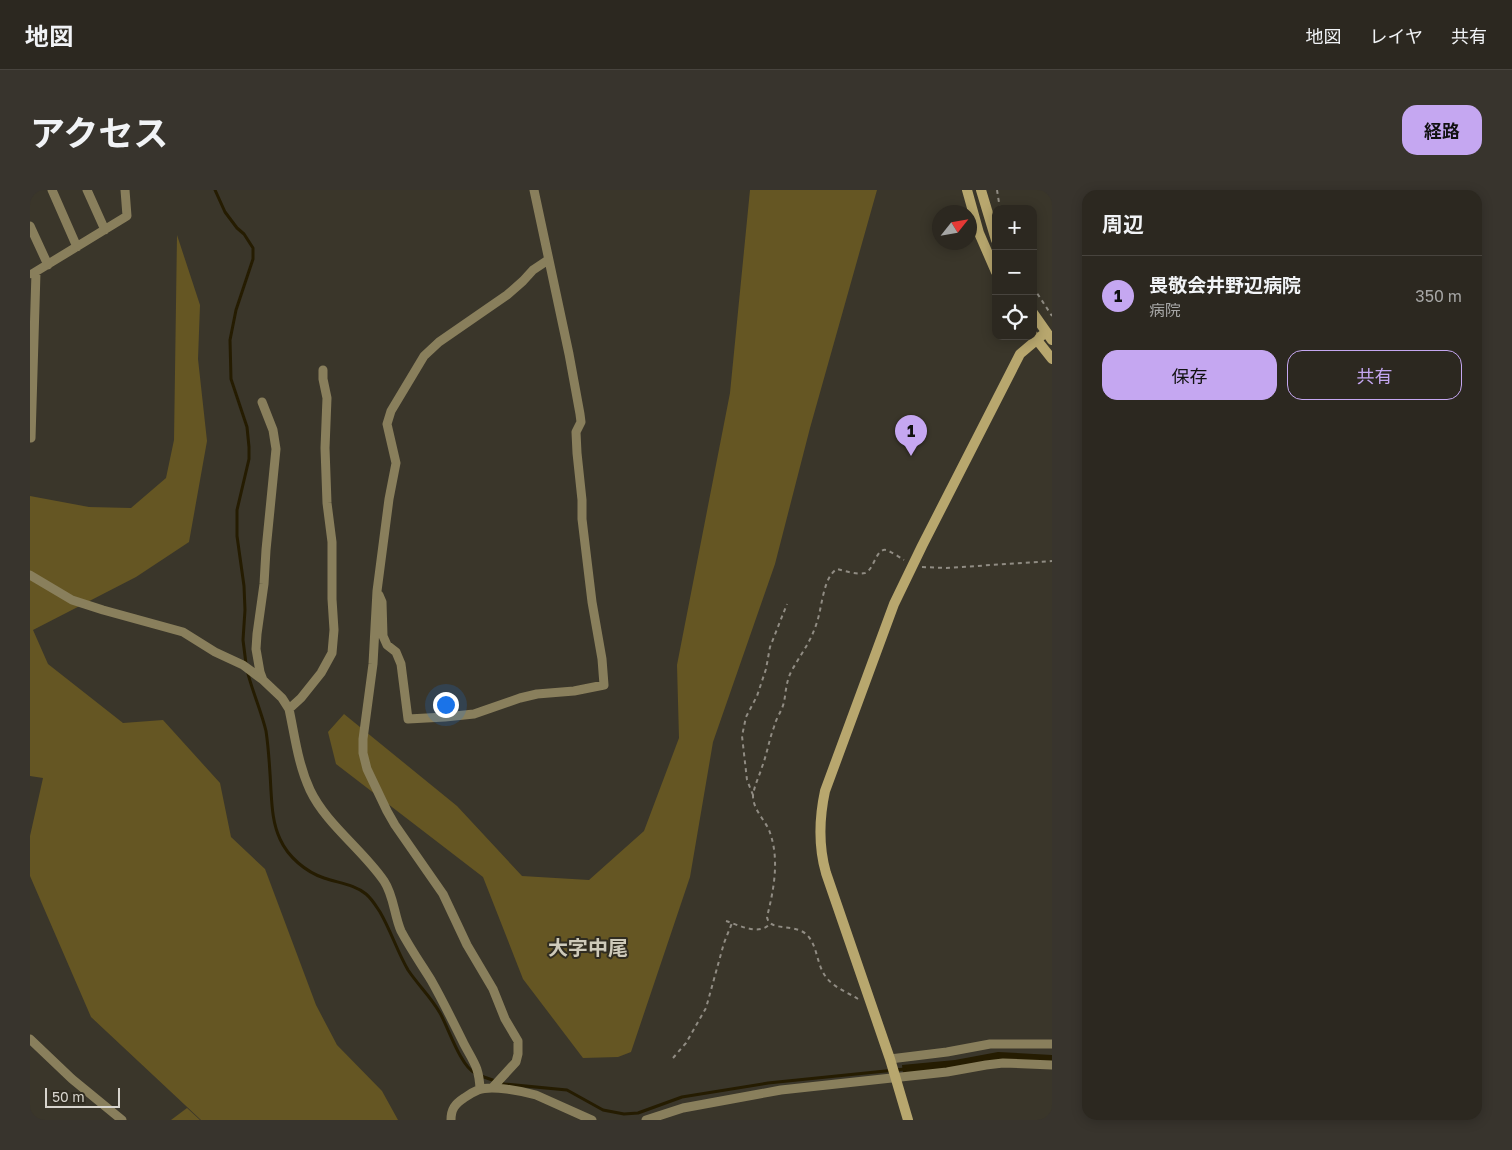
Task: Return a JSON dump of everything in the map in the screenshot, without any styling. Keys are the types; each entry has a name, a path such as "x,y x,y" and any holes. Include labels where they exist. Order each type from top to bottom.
{"street":[{"path":"52,190 77,247"},
{"path":"88,190 105,230"},
{"path":"31,438 33,274 127,216 125,190"},
{"path":"377,591 382,602 383,636 387,644 396,652 401,664 408,719 474,714 537,694 574,691 604,685 582,519 576,432 581,422 580,414 534,190"},
{"path":"967,190 979,233 992,263"},
{"path":"981,190 992,227"},
{"path":"30,226 48,265"},
{"path":"492,1088 516,1062 518,1041 505,1019 491,985 467,945 442,894 395,826 376,791 364,760 363,739 373,664 377,591 389,499 396,463 387,424 391,411 424,356 439,342 507,296 533,270 548,260"},
{"path":"1037,319 1049,336"},
{"path":"908,1120 896,1077 826,873 820,848 819,822 825,791 894,604 1020,354 1032,340"},
{"path":"1037,340 1052,359"},
{"path":"289,709 301,698 321,673 332,653 334,630 332,542 327,502 327,398 323,370"},
{"path":"262,402 273,430 276,449 264,584 256,644 259,666 264,680"},
{"path":"30,575 72,600 183,632 211,650 243,665 264,680 282,698 289,709 297,752 311,792 328,817 387,886 402,933 440,996 478,1068 480,1090"},
{"path":"30,1039 72,1079 122,1120"},
{"path":"890,1061 990,1044 1052,1044"},
{"path":"646,1120 683,1108 782,1090 947,1072 986,1065 1052,1065"},
{"path":"451,1120 454,1106 473,1092 492,1088 527,1092 592,1120"}],"path":[{"path":"996,190 999,205"},
{"path":"1037,293 1052,316"},
{"path":"753,795 772,730 784,703 790,674 808,644 818,622 830,576 836,570 867,572 878,554 886,550 912,565 924,567 946,568 1052,561"},
{"path":"787,604 770,647 758,696 746,717 742,736 746,780 753,795 755,806 768,828 773,842 775,881 767,916 768,921 775,926 791,927 805,933 811,940 822,971 832,984 857,998 874,1013"},
{"path":"726,921 761,930 767,928 770,924"},
{"path":"673,1058 697,1027 706,1008 724,943 732,923"}],"shaded area":[{"path":"750,190 877,190 810,428 775,564 713,742 690,877 631,1052 618,1057 583,1058 523,979 483,877 336,764 328,732 344,714 457,806 522,876 589,880 644,831 679,738 677,665 730,393"},
{"path":"177,235 200,305 198,359 207,441 189,542 136,577 33,630 48,664 123,723 163,720 220,783 231,837 265,869 316,1005 337,1045 382,1091 398,1120 201,1120 91,1017 30,876 30,836 43,778 30,776 30,496 89,507 131,508 166,478 174,440"},
{"path":"998,1052 1052,1055 1052,1062 997,1060 960,1067 903,1073 902,1065 955,1060"},
{"path":"187,1108 200,1120 171,1120"}],"waterway":[{"path":"215,190 225,212 253,248 253,259 236,310 230,340 231,379 247,427 249,447 249,459 237,510 237,536 244,586 243,640 246,664"},
{"path":"247,670 266,731 273,816 283,846 298,863 311,872 356,888 370,898 384,919 408,970 436,1007 460,1055 475,1073"},
{"path":"481,1076 504,1084 567,1090 603,1110 624,1114 638,1113 682,1097 768,1083 905,1069"}],"place":[{"name":"畏敬会井野辺病院","path":"911,456"}],"district":[{"name":"大字中尾","path":"588,947"}]}
